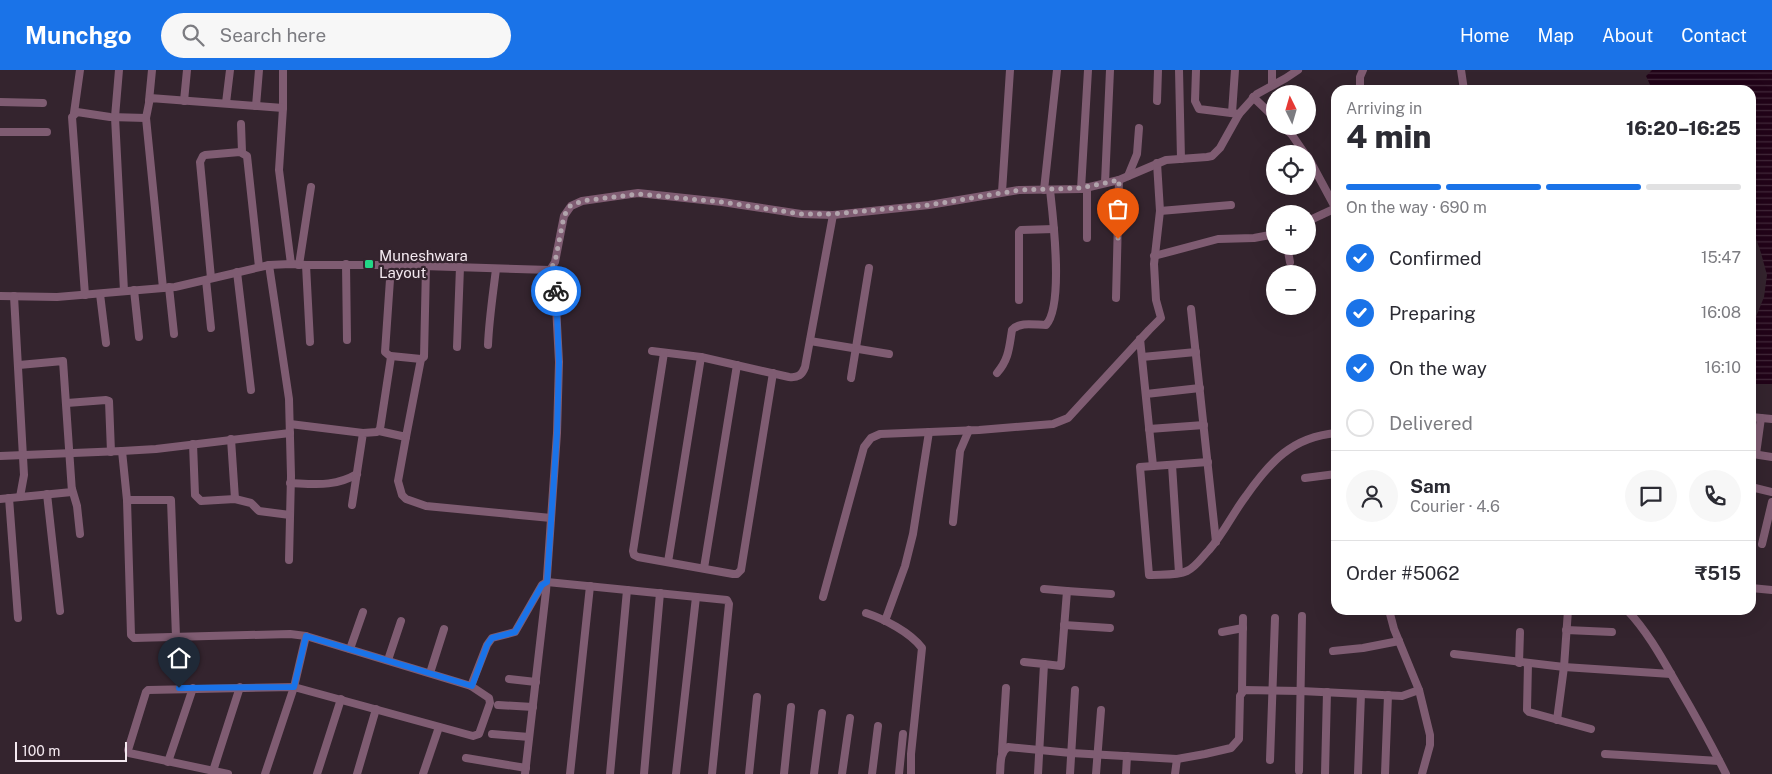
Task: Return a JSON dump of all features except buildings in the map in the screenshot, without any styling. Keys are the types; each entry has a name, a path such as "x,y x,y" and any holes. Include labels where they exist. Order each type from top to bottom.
{"street":[{"path":"80,70 72,117 85,295"},
{"path":"119,70 115,117 124,291"},
{"path":"152,70 146,118 166,288 174,334"},
{"path":"184,101 187,70"},
{"path":"226,104 230,70"},
{"path":"256,106 259,70"},
{"path":"283,70 283,108 279,170 299,265 310,342"},
{"path":"1002,192 1010,70"},
{"path":"997,373 1005,364 1012,330 1023,324 1046,325 1049,321 1053,305 1057,262 1054,229 1047,190 1057,70"},
{"path":"1087,238 1084,188 1088,70"},
{"path":"1105,183 1110,70"},
{"path":"1157,101 1158,70"},
{"path":"1179,70 1181,159"},
{"path":"1196,70 1195,101 1199,109 1235,114"},
{"path":"1235,70 1235,114"},
{"path":"1272,70 1272,85 1298,70"},
{"path":"1360,85 1360,77 1363,70"},
{"path":"1460,70 1463,85"},
{"path":"466,758 525,771 547,582 557,433 559,362 555,287 550,270 555,262 564,216 570,206 582,201 638,194 722,202 801,214 832,214 929,205 1002,192 1084,188 1119,180 1157,163 1172,159 1207,157 1216,152 1235,114 1266,88"},
{"path":"1253,97 1266,109"},
{"path":"149,101 150,98 283,108"},
{"path":"0,102 43,102"},
{"path":"74,113 146,118"},
{"path":"241,124 242,152"},
{"path":"1128,176 1137,154 1139,128"},
{"path":"0,132 47,132"},
{"path":"211,328 201,159 205,155 242,152 247,156 259,267"},
{"path":"824,597 864,448 867,443 880,434 1053,424 1068,418 1161,318 1156,300 1154,256 1160,211 1157,163"},
{"path":"1316,172 1331,199"},
{"path":"1116,298 1119,180"},
{"path":"299,265 311,187"},
{"path":"1160,211 1231,205"},
{"path":"1316,217 1331,210"},
{"path":"652,351 701,357 795,378 800,376 805,367 832,214"},
{"path":"1019,300 1019,232 1021,230 1054,229"},
{"path":"1154,256 1218,239 1266,236"},
{"path":"1289,255 1290,262"},
{"path":"346,264 347,340"},
{"path":"0,296 57,297 166,288 269,265 346,264 550,270"},
{"path":"269,265 289,399 290,515 288,560"},
{"path":"391,265 385,354 421,359"},
{"path":"426,266 425,356 421,359 398,481 402,495 406,499 426,506 551,518"},
{"path":"457,347 460,267"},
{"path":"851,378 869,268"},
{"path":"488,346 489,318 496,269"},
{"path":"237,272 251,390"},
{"path":"134,290 140,337"},
{"path":"100,294 106,343"},
{"path":"14,296 24,475 20,497"},
{"path":"1191,309 1216,542"},
{"path":"1140,339 1153,466"},
{"path":"810,341 889,354"},
{"path":"664,352 633,551 634,555 638,557 733,574 739,572 742,567 773,373"},
{"path":"1142,357 1196,352"},
{"path":"379,431 391,356"},
{"path":"668,562 701,357"},
{"path":"19,365 63,361 72,489 77,506 80,534"},
{"path":"704,568 737,364"},
{"path":"1146,394 1200,388"},
{"path":"67,403 109,401 111,452"},
{"path":"1756,418 1772,419"},
{"path":"1756,444 1761,418"},
{"path":"290,424 363,433 379,431 406,437"},
{"path":"1149,429 1204,426"},
{"path":"952,522 960,451 969,430"},
{"path":"885,621 905,566 913,534 928,432"},
{"path":"0,456 111,452 290,433"},
{"path":"352,505 363,433"},
{"path":"1208,462 1140,467 1149,575 1186,572 1216,542 1246,496 1284,452 1305,440 1331,434"},
{"path":"231,439 234,498"},
{"path":"193,444 195,495 198,499 202,501 234,498 251,503 260,511 290,515"},
{"path":"122,451 127,500 132,637 136,639 290,634 306,636 472,686 489,698 490,703 479,734 474,736 294,687 152,689 146,692 128,753 228,774"},
{"path":"1756,454 1772,457"},
{"path":"1172,465 1179,573"},
{"path":"290,484 335,484 357,474"},
{"path":"1305,478 1331,475"},
{"path":"1756,488 1772,492"},
{"path":"0,499 72,492 72,489"},
{"path":"47,494 60,611"},
{"path":"9,498 18,618"},
{"path":"127,500 171,500 176,637"},
{"path":"1762,544 1769,532 1772,502"},
{"path":"472,686 487,645 492,638 515,632 542,585 547,582 726,600 729,604 712,774"},
{"path":"570,774 590,586"},
{"path":"1756,588 1772,590"},
{"path":"1044,589 1112,594"},
{"path":"610,774 627,590"},
{"path":"1024,662 1061,666 1067,591"},
{"path":"644,774 660,593"},
{"path":"676,774 696,597"},
{"path":"350,649 364,612"},
{"path":"866,613 885,621 917,642 922,648 911,754 911,774"},
{"path":"1391,615 1399,641 1419,690 1431,740 1422,774"},
{"path":"1558,720 1568,615"},
{"path":"1630,615 1645,633 1671,674 1726,774"},
{"path":"1299,771 1302,616"},
{"path":"1002,754 1008,747 1071,754 1176,759 1231,748 1235,745 1240,735 1243,618"},
{"path":"1270,760 1274,690 1275,618"},
{"path":"388,660 401,621"},
{"path":"1064,625 1110,628"},
{"path":"430,673 444,628"},
{"path":"1222,632 1243,628"},
{"path":"1566,630 1612,632"},
{"path":"1519,663 1520,632"},
{"path":"266,774 294,687 306,636"},
{"path":"1333,651 1363,648 1399,641"},
{"path":"1454,654 1528,664 1671,674"},
{"path":"1038,774 1044,664"},
{"path":"1528,664 1527,710 1592,730"},
{"path":"509,679 536,682"},
{"path":"213,771 240,687"},
{"path":"168,762 193,688"},
{"path":"1000,774 1006,688"},
{"path":"1070,774 1074,690"},
{"path":"1242,692 1246,690 1274,690 1402,696 1419,690"},
{"path":"1325,774 1327,692"},
{"path":"1358,774 1361,694"},
{"path":"1385,774 1388,695"},
{"path":"749,774 757,697"},
{"path":"317,774 341,699"},
{"path":"498,705 533,707"},
{"path":"784,774 791,707"},
{"path":"357,774 376,709"},
{"path":"1096,774 1101,710"},
{"path":"814,774 822,713"},
{"path":"842,774 850,718"},
{"path":"872,774 878,726"},
{"path":"423,774 439,727"},
{"path":"492,734 529,737"},
{"path":"899,774 903,734"},
{"path":"1605,754 1720,761"},
{"path":"1126,774 1127,756"},
{"path":"1175,774 1176,759"}],"shaded area":[{"path":"1652,70 1772,70 1772,384 1756,384 1756,317 1764,297 1767,275 1756,238 1756,85 1650,85 1646,76"}],"way so far":[{"path":"556,291 550,270 555,262 564,216 570,206 582,201 638,194 722,202 812,215 929,205 1020,190 1081,188 1119,180 1118,239"}],"place":[{"name":"Muneshwara Layout","path":"369,264"}],"route":[{"path":"179,688 294,687 306,636 472,686 487,645 492,638 515,632 542,585 547,582 557,433 559,362 556,291"}]}
